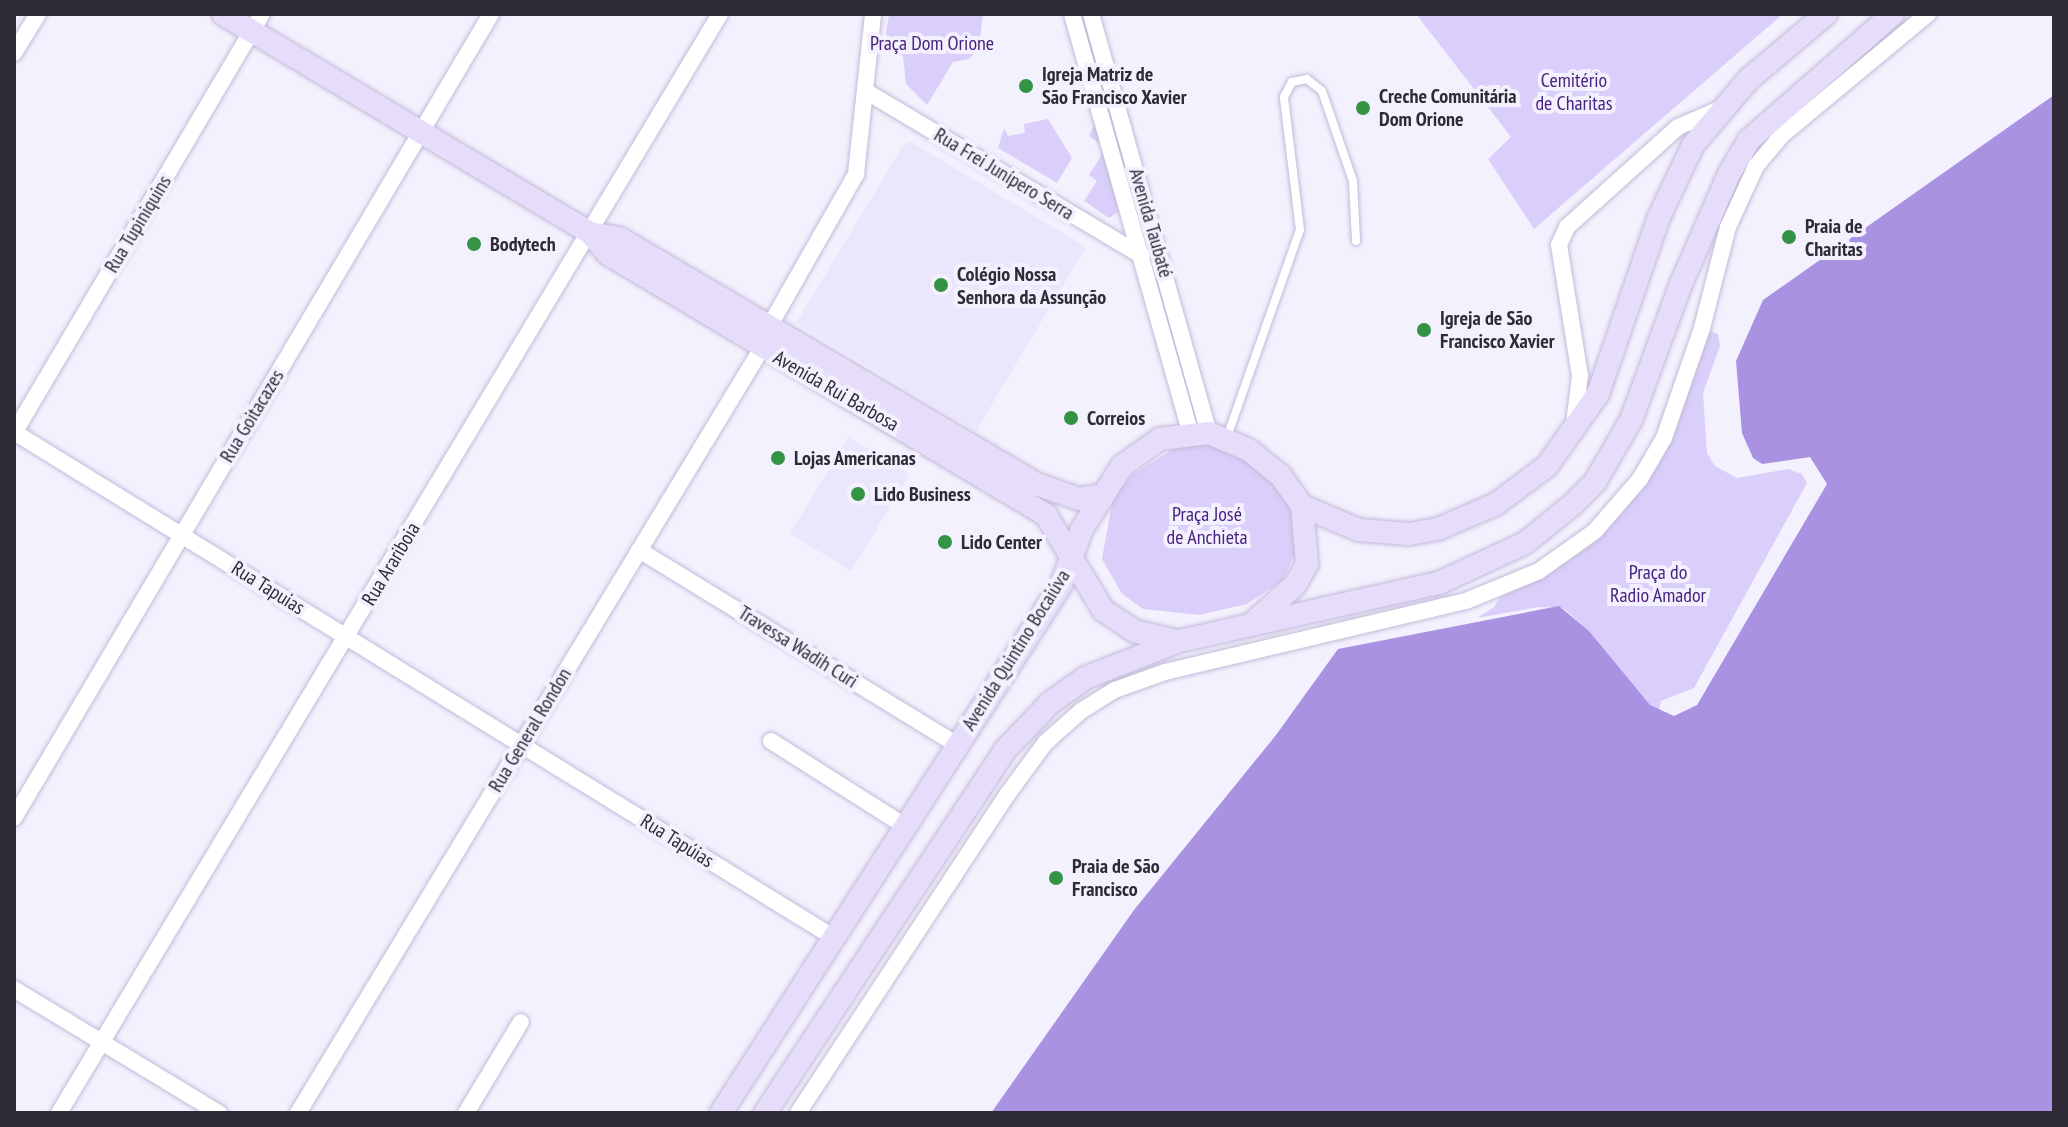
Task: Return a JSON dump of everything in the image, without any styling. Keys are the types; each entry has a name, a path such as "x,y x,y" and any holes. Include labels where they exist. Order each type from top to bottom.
{"main road":[{"name":"Avenida Rui Barbosa","path":"223,14 257,23 421,132 590,233 608,254 1046,515 1074,556"},
{"path":"1302,506 1359,530 1409,534 1438,529 1520,489 1570,439 1598,394 1675,177 1718,110 1826,14"},
{"path":"765,1113 971,800 1029,723 1085,678 1179,641 1439,583 1525,543 1572,505 1608,461 1631,420 1714,205 1749,140 1893,14"},
{"name":"Avenida Rui Barbosa","path":"590,233 619,238 1039,485 1079,499 1102,495"},
{"name":"Avenida Quintino Bocaiúva","path":"721,1113 1061,585 1082,529 1102,495 1139,449 1209,434"},
{"path":"1209,434 1281,476 1302,506 1307,564 1295,585 1250,625"},
{"path":"1074,556 1103,610 1134,631 1179,641"}],"street":[{"path":"14,53 38,14"},
{"name":"Rua Goitacazes","path":"14,818 491,14"},
{"name":"Rua Arariboia","path":"59,1113 720,14"},
{"path":"770,325 856,174 873,14"},
{"name":"Avenida Taubaté","path":"1072,14 1142,256 1209,434"},
{"name":"Avenida Taubaté","path":"1091,14 1209,434"},
{"path":"798,1113 1007,795 1045,743 1081,711 1115,690 1165,672 1466,601 1539,571 1595,531 1640,479 1664,438 1702,328 1728,227 1756,166 1782,135 1928,14"},
{"name":"Rua Tupiniquins","path":"14,432 257,23"},
{"name":"Rua Frei Junípero Serra","path":"867,92 1142,256"},
{"path":"1570,439 1580,376 1560,266 1559,245 1567,227 1678,127 1718,110"},
{"name":"Rua General Rondon","path":"298,1113 762,348"},
{"name":"Rua Tapuias","path":"14,432 521,745"},
{"name":"Travessa Wadih Curi","path":"639,550 957,745"},
{"path":"771,741 905,826"},
{"name":"Rua Tapúias","path":"521,745 833,937"},
{"path":"14,989 219,1113"},
{"path":"466,1113 521,1022"}],"lane":[{"path":"1209,434 1300,230 1284,97 1292,82 1307,79 1322,91 1353,181 1356,241"}],"shaded area":[{"path":"2054,95 2054,1113 991,1113 1134,910 1276,735 1338,649 1559,606 1589,631 1650,705 1674,716 1697,705 1827,484 1810,457 1762,464 1753,458 1742,433 1736,361 1763,300"},
{"name":"Colégio Nossa Senhora da Assunção","path":"911,142 1086,247 976,431 796,323 903,145"},
{"path":"848,437 910,474 852,571 790,534"}],"green space":[{"name":"Praça Dom Orione","path":"889,14 983,14 979,49 969,59 953,62 927,105 906,84 903,56 893,52 886,34"},
{"name":"Cemitério de Charitas","path":"1416,14 1783,14 1534,229 1488,159 1511,137"},
{"path":"1108,117 1133,182 1131,204 1109,218 1084,201 1097,181 1089,175 1106,148 1089,136 1095,123"},
{"path":"1048,119 1072,158 1057,183 998,148 1004,128 1008,136 1025,133 1024,124"},
{"name":"Praça do Radio Amador","path":"1702,328 1718,334 1720,346 1703,393 1707,453 1715,466 1737,478 1788,469 1802,474 1807,483 1694,688 1661,701 1659,711 1642,699 1589,631 1563,608 1538,607 1477,618 1493,608 1512,582 1565,555 1640,479"},
{"name":"Praça José de Anchieta","path":"1189,439 1249,453 1297,510 1299,547 1282,581 1247,604 1199,615 1143,609 1122,594 1102,559 1113,497 1132,475"}],"place":[{"name":"Igreja Matriz de São Francisco Xavier","path":"1026,86"},
{"name":"Creche Comunitária Dom Orione","path":"1363,108"},
{"name":"Praia de Charitas","path":"1789,237"},
{"name":"Bodytech","path":"474,244"},
{"name":"Colégio Nossa Senhora da Assunção","path":"941,285"},
{"name":"Igreja de São Francisco Xavier","path":"1424,330"},
{"name":"Correios","path":"1071,418"},
{"name":"Lojas Americanas","path":"778,458"},
{"name":"Lido Business","path":"858,494"},
{"name":"Lido Center","path":"945,542"},
{"name":"Praia de São Francisco","path":"1056,878"}]}
